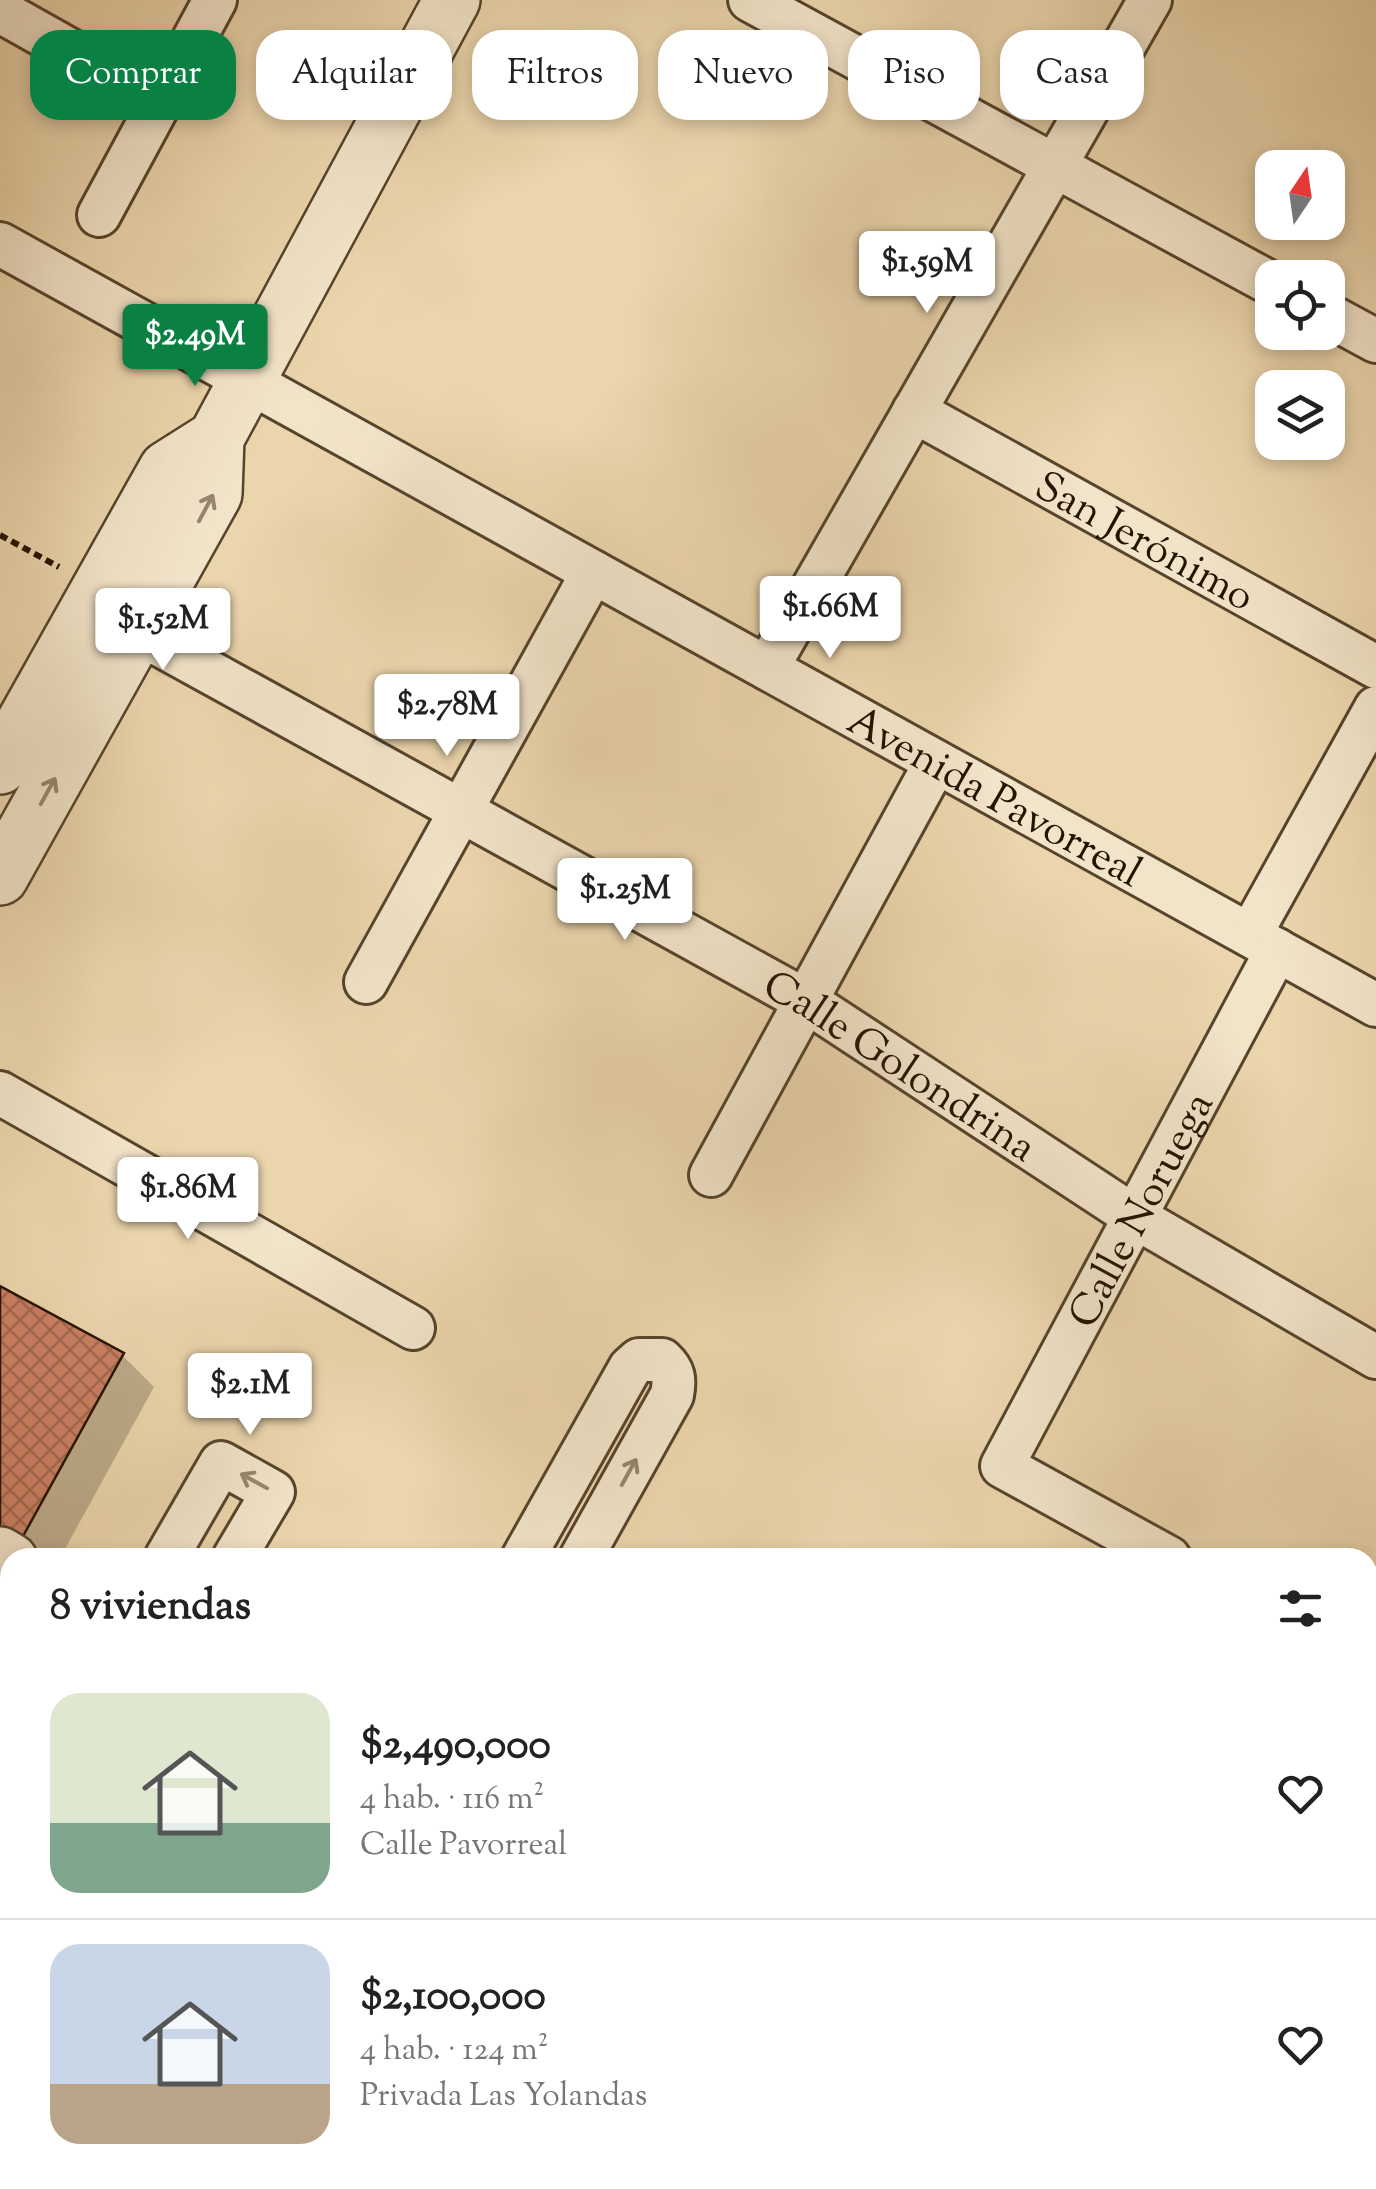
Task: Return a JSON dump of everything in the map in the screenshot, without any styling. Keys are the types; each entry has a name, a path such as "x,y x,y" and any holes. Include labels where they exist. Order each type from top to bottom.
{"street":[{"path":"199,30 215,0"},
{"path":"0,876 214,494 216,438 452,0"},
{"path":"750,0 1255,275"},
{"path":"768,668 1150,0"},
{"path":"0,12 32,30"},
{"path":"100,215 150,120"},
{"name":"Avenida Pavorreal","path":"0,244 1376,1005"},
{"path":"1345,325 1376,342"},
{"name":"San Jerónimo","path":"914,411 1376,667"},
{"path":"0,766 168,469 216,438"},
{"path":"366,982 593,572"},
{"name":"Calle Golondrina","path":"137,632 806,1001 1135,1216 1376,1357"},
{"name":"Calle Noruega","path":"1150,1548 1002,1466 1135,1216 1376,708"},
{"path":"710,1175 936,762"},
{"path":"0,1092 413,1328"},
{"path":"529,1548 630,1368 639,1360 662,1360 671,1368 675,1382 672,1395 587,1548"},
{"path":"172,1548 221,1463 272,1492 240,1548"}],"path":[{"path":"0,535 100,589"}],"building":[{"path":"0,1286 124,1353 22,1538 0,1526"}]}
